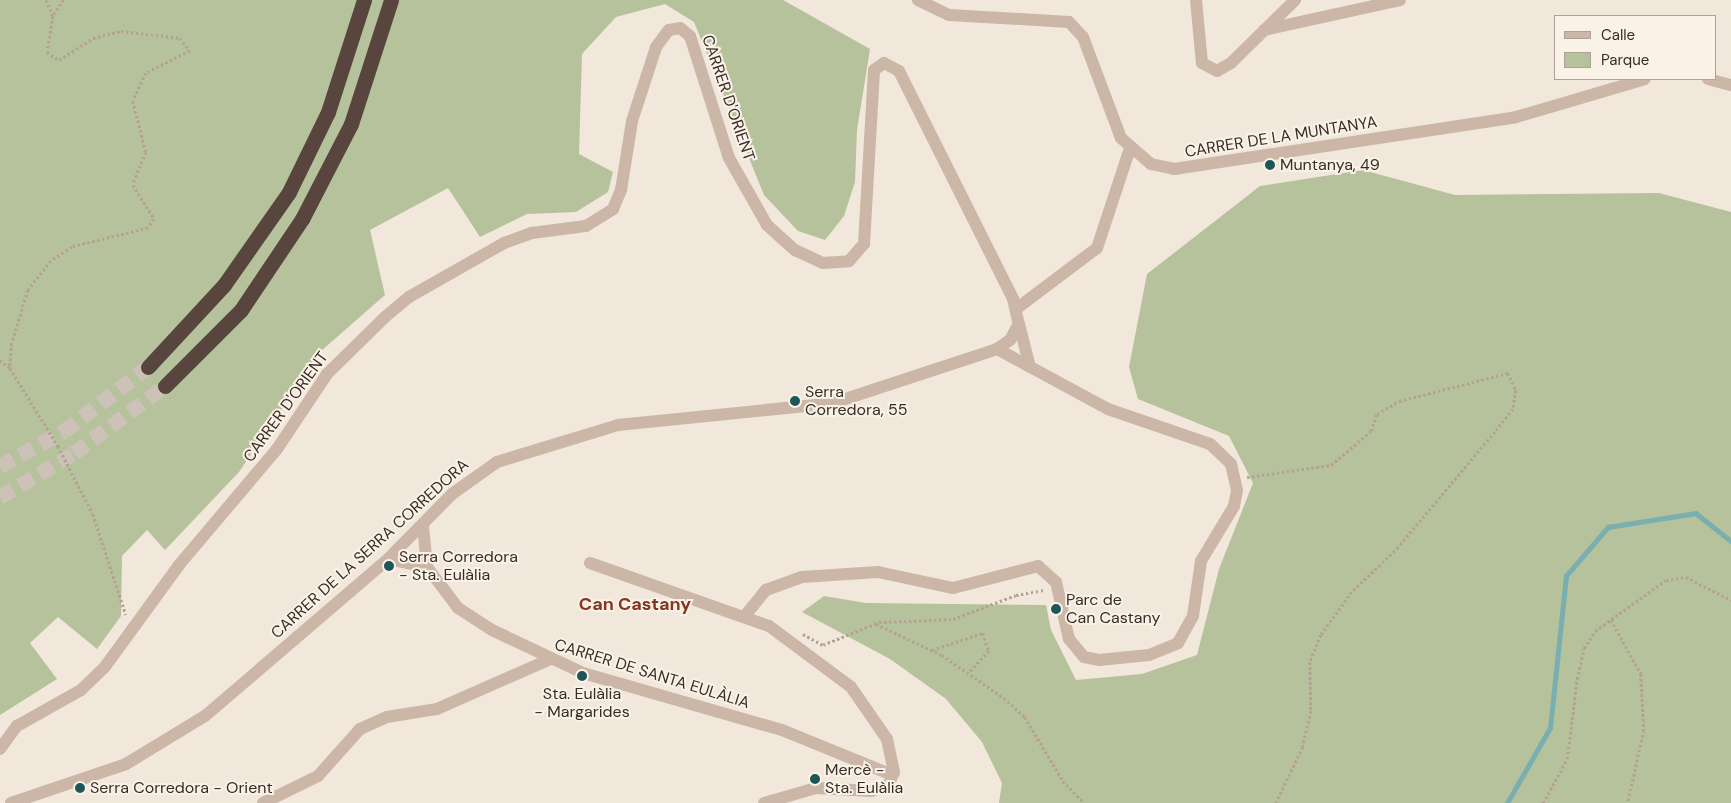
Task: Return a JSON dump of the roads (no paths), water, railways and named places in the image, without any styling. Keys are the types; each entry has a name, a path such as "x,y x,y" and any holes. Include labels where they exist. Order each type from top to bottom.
{"highway":[{"path":"148,367 224,284 289,192 328,112 364,0"},
{"path":"165,386 241,310 302,219 351,124 391,0"}],"street":[{"name":"CARRER DE LA MUNTANYA","path":"918,0 949,16 1069,22 1083,37 1111,120 1130,148 1151,164 1190,169 1516,117 1642,80"},
{"path":"1196,0 1202,63 1210,70 1226,67 1295,0"},
{"path":"1264,30 1400,0"},
{"name":"CARRER D'ORIENT","path":"0,749 17,726 92,681 131,631 178,564 254,479 327,374 385,317 409,298 504,243 532,233 586,226 613,209 621,190 632,121 650,65 659,40 672,28 683,29 690,36 729,158 767,226 795,250 823,263 849,261 864,244 874,70 884,63 899,71 1016,309 1030,366"},
{"path":"1712,80 1731,85"},
{"path":"1016,309 1097,248 1130,148"},
{"path":"744,618 766,590 818,575 878,572 953,588 1038,566 1050,572 1058,590 1069,639 1084,657 1099,660 1149,655 1173,646 1190,626 1201,561 1234,506 1236,481 1231,464 1210,444 1108,409 997,349 1010,340 1019,324"},
{"name":"CARRER DE LA SERRA CORREDORA","path":"10,803 126,764 166,743 205,716 388,559 468,480 497,462 542,446 646,420 833,404 997,349"},
{"name":"CARRER DE SANTA EULÀLIA","path":"422,526 428,567 458,608 548,660 782,730 892,775"},
{"path":"388,559 428,567"},
{"path":"590,563 769,626 851,687 888,739 892,775 888,786 871,791 816,788 764,803"},
{"path":"263,803 318,776 360,729 388,717 437,709 548,660"}],"waterway":[{"path":"1507,803 1550,728 1566,576 1608,527 1696,513 1731,541"}],"tunnel":[{"path":"0,466 64,431 148,367"},
{"path":"0,497 74,453 165,386"}],"place":[{"name":"Muntanya, 49","path":"1270,165"},
{"name":"Serra Corredora, 55","path":"795,401"},
{"name":"Serra Corredora - Sta. Eulàlia","path":"389,566"},
{"name":"Parc de Can Castany","path":"1056,609"},
{"name":"Sta. Eulàlia - Margarides","path":"582,676"},
{"name":"Mercè - Sta. Eulàlia","path":"815,779"},
{"name":"Serra Corredora - Orient","path":"80,788"}],"district":[{"name":"Can Castany","path":"635,604"}]}
